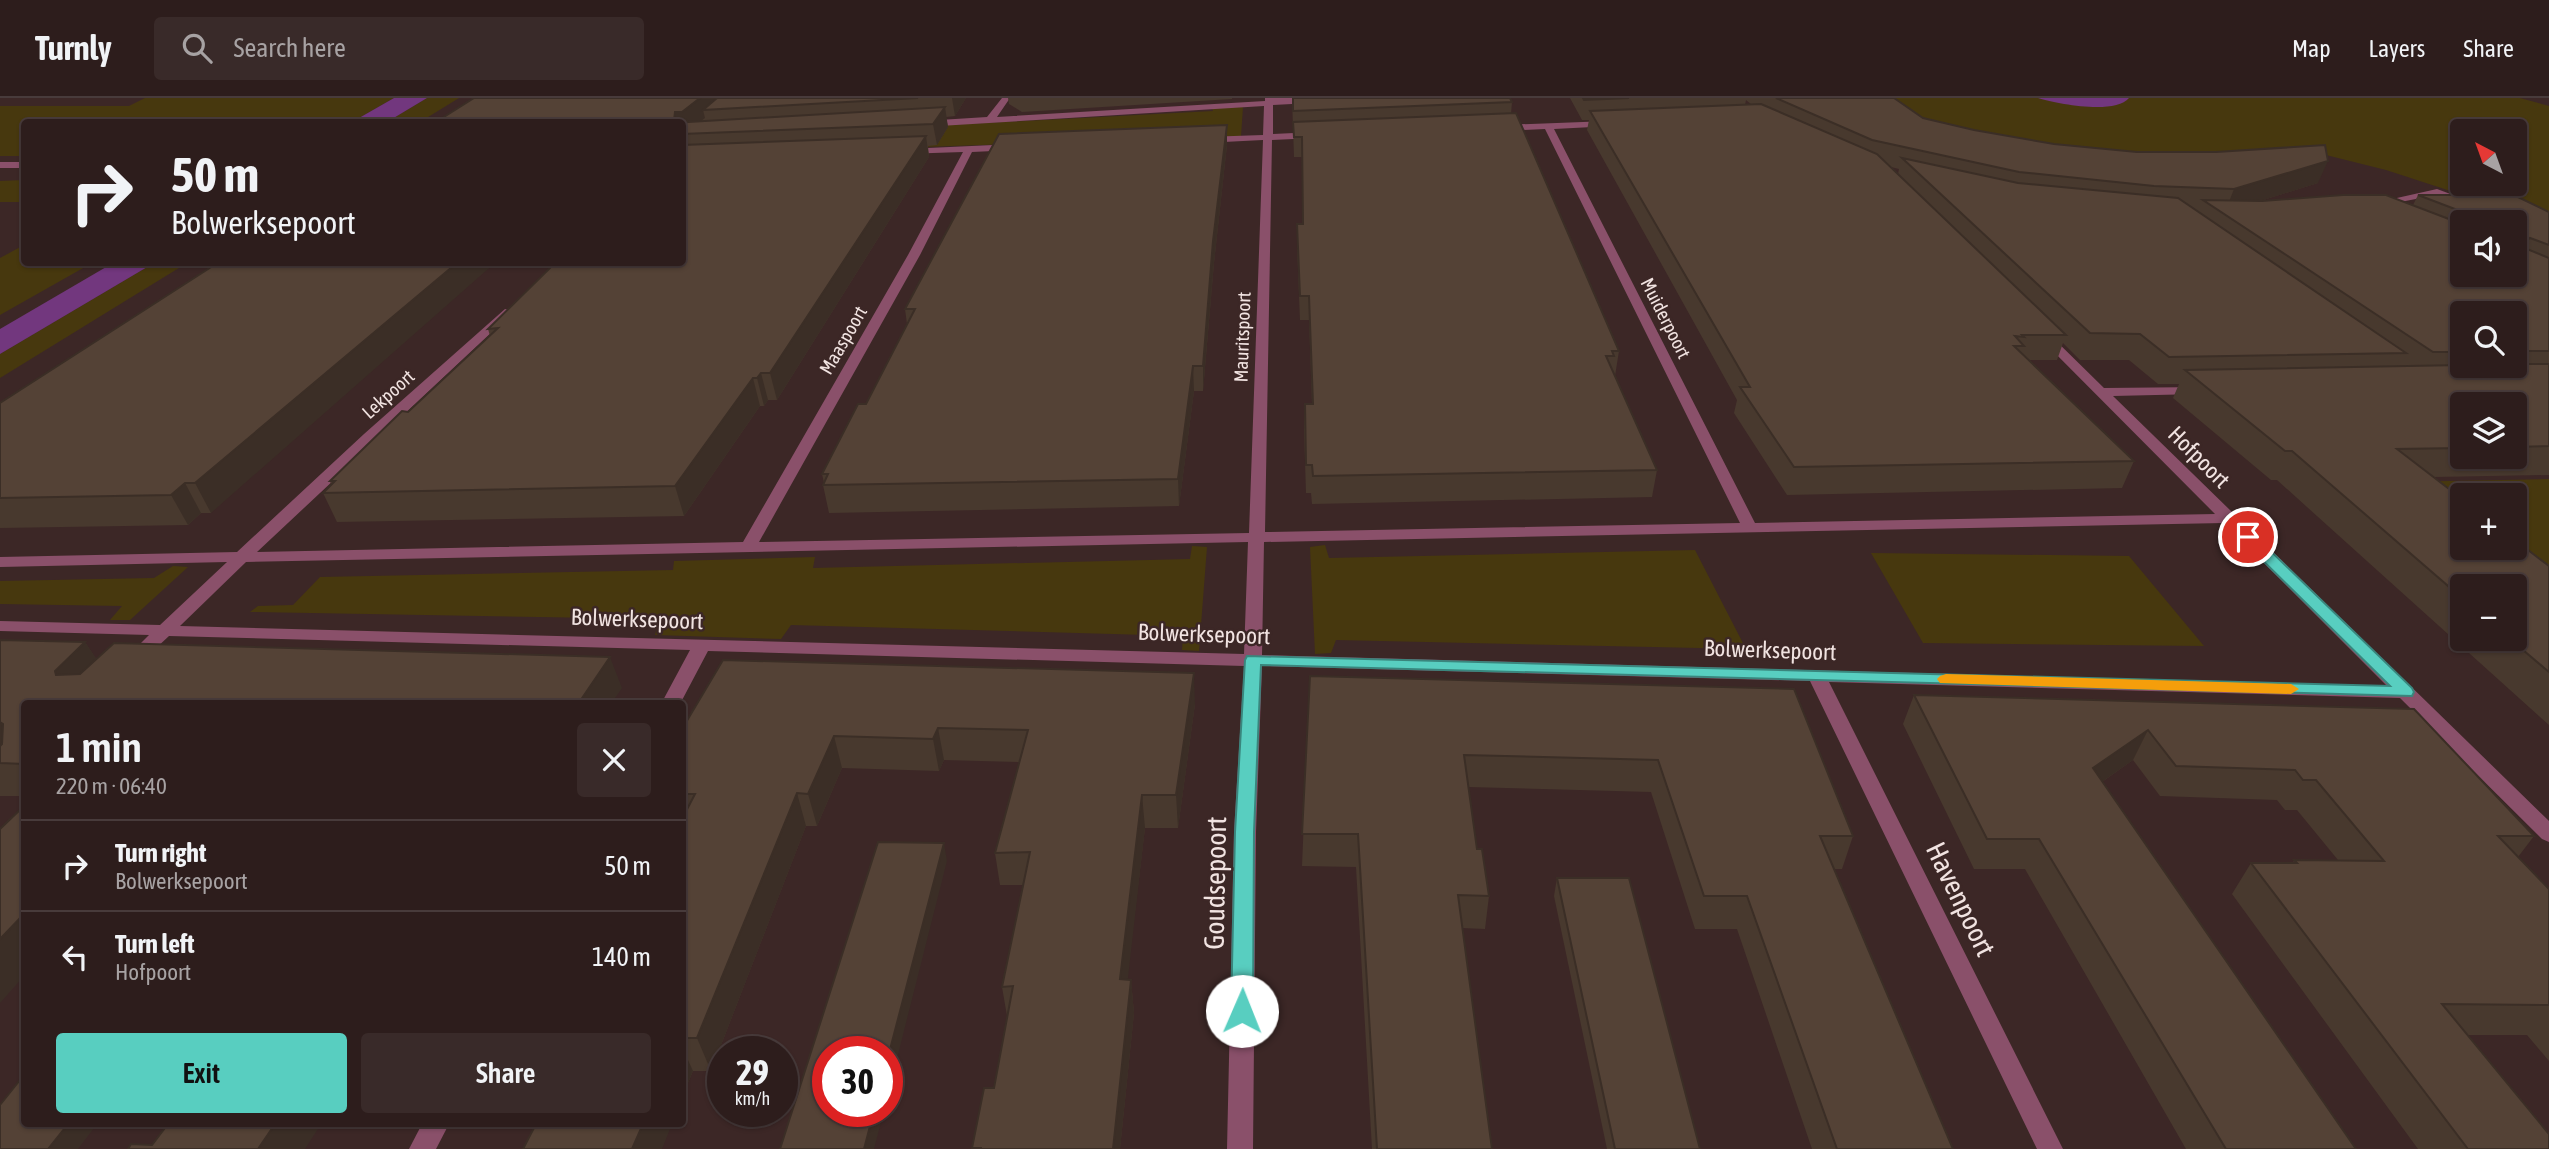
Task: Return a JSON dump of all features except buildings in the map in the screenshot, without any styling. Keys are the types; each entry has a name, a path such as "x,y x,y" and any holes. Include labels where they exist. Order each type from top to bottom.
{"street":[{"path":"990,120 1006,98"},
{"path":"906,125 1269,100 1349,98"},
{"name":"Mauritspoort","path":"1253,660 1269,100"},
{"path":"1494,128 1614,123"},
{"name":"Muiderpoort","path":"1548,126 1751,528"},
{"path":"1189,140 1332,135"},
{"path":"900,152 1024,147"},
{"name":"Maaspoort","path":"748,548 914,255 969,149"},
{"path":"0,165 21,165"},
{"path":"2384,215 2363,207 2437,192 2474,204"},
{"name":"Lekpoort","path":"124,669 515,303"},
{"name":"Hofpoort","path":"2031,323 2549,834"},
{"path":"2101,392 2209,390"},
{"path":"0,562 2228,518"},
{"name":"Bolwerksepoort","path":"0,626 2406,692"},
{"path":"672,700 702,645"},
{"name":"Goudsepoort","path":"1240,1149 1245,832 1253,660"},
{"name":"Havenpoort","path":"1817,676 2050,1149"},
{"path":"422,1149 434,1127"}],"shaded area":[{"path":"145,98 394,98 357,119 21,119 21,156 0,156 0,106 129,106"},
{"path":"394,98 427,98 392,119 357,119"},
{"path":"427,98 459,98 425,119 392,119"},
{"path":"1841,98 2520,98 2549,106 2549,223 2527,216 2527,210 2509,210 2466,196 2527,196 2527,119 2450,119 2450,191 2386,170 2306,150 2142,171"},
{"path":"2038,98 2129,98 2112,106 2086,107"},
{"path":"1243,107 1241,136 719,154 930,126 1213,111 1212,108"},
{"path":"21,180 21,202 0,202 0,181"},
{"path":"21,247 21,266 87,266 0,315 0,258"},
{"path":"108,266 149,266 0,354 0,329"},
{"path":"149,266 182,266 0,378 0,354"},
{"path":"2549,479 2549,607 2522,560 2527,560 2527,483 2450,483 2450,526 2396,482"},
{"path":"1325,545 1329,558 1695,550 1746,649 1336,640 1331,653 1315,654 1310,547"},
{"path":"1192,546 1207,547 1199,651 1182,650 1183,636 791,625 781,639 655,635 659,619 250,612 258,606 293,605 320,577 673,570 674,561 815,557 813,568 1190,559"},
{"path":"1871,553 2129,556 2204,646 1923,643"},
{"path":"173,566 188,567 130,620 110,620 122,606 0,604 0,581 154,578"}],"slow traffic":[{"path":"1946,679 2291,689"}],"route":[{"path":"1242,1011 1245,832 1253,660 2406,692 2248,537"}]}
